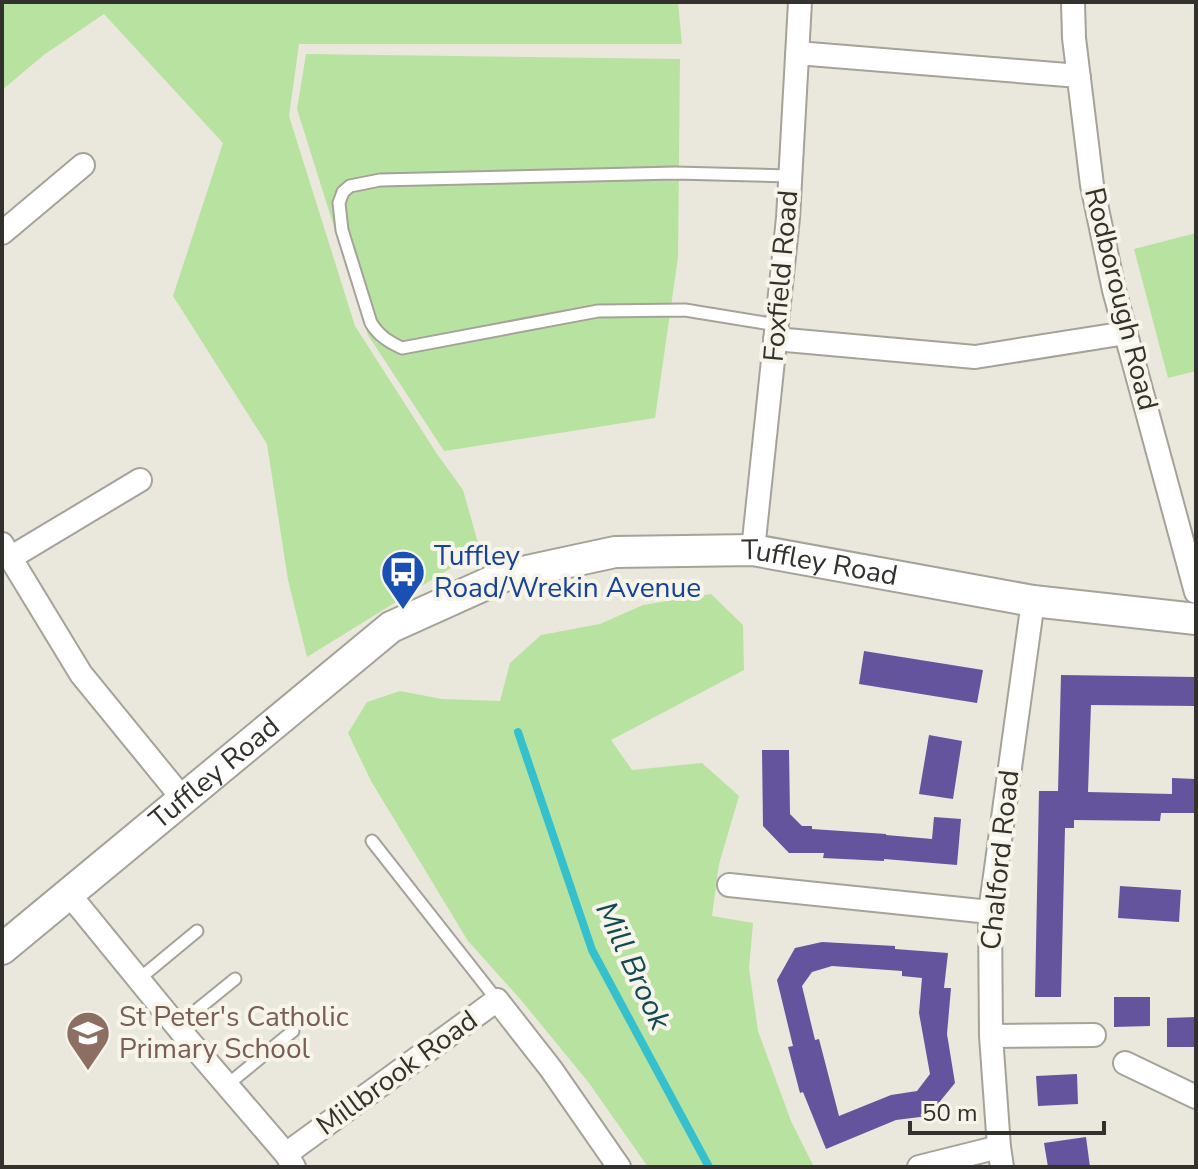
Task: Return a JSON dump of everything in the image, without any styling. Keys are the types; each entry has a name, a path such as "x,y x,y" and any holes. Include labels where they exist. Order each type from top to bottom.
{"street":[{"name":"Foxfield Road","path":"753,550 790,176 800,2"},
{"name":"Rodborough Road","path":"1073,2 1074,38 1092,185 1114,290 1196,592"},
{"path":"797,53 1079,76"},
{"path":"2,233 83,165"},
{"path":"776,332 975,357 1126,333"},
{"path":"140,480 6,551 81,674 183,799"},
{"name":"Tuffley Road","path":"2,949 391,627 504,576 615,552 753,550 1033,601 1196,619"},
{"name":"Chalford Road","path":"1001,1157 991,1036 990,912 1033,601"},
{"path":"729,885 990,912"},
{"path":"69,894 290,1160"},
{"name":"Millbrook Road","path":"290,1160 497,1000 551,1069 619,1167"},
{"path":"991,1036 1094,1035"},
{"path":"1125,1063 1196,1097"},
{"path":"919,1167 1001,1157"}],"lane":[{"path":"776,332 685,310 598,311 402,348 377,333 371,323 342,230 339,203 343,192 350,186 380,180 675,173 790,176"},
{"path":"372,841 497,1000"},
{"path":"139,979 197,931"},
{"path":"177,1026 235,979"},
{"path":"227,1085 293,1031"}],"green space":[{"path":"3,2 678,2 682,44 299,44 289,116 355,326 463,490 480,550 307,657 288,580 267,444 173,296 223,143 104,14 45,54 2,90"},
{"path":"306,54 680,59 678,257 655,418 444,451 368,335 297,109"},
{"path":"1196,233 1196,371 1168,378 1134,249"},
{"path":"711,594 743,625 744,670 611,740 632,770 702,763 739,796 719,864 712,916 753,923 749,968 758,1031 791,1121 814,1167 648,1167 589,1083 468,941 371,781 348,733 367,702 400,691 442,699 500,701 510,663 541,635 600,624 643,605"}],"building":[{"path":"864,651 983,670 977,703 859,684"},
{"path":"1061,675 1196,677 1196,706 1091,705 1088,792 1172,794 1172,778 1196,779 1196,813 1161,813 1160,821 1074,820 1074,828 1065,828 1061,997 1035,997 1039,791 1058,791"},
{"path":"929,735 962,741 953,799 919,794"},
{"path":"762,750 789,750 790,814 802,826 932,839 934,817 961,819 957,865 823,858 824,853 789,853 763,826"},
{"path":"1120,886 1181,890 1179,922 1118,918"},
{"path":"822,942 948,953 944,988 951,988 947,1034 955,1083 928,1116 896,1120 826,1149 803,1092 800,1093 788,1047 793,1046 777,980 795,948","holes":["832,966 902,971 902,976 922,978 919,1013 930,1074 917,1091 891,1095 839,1116 802,986 812,972"]},
{"path":"1114,997 1150,997 1150,1026 1114,1027"},
{"path":"1196,1017 1196,1047 1167,1047 1167,1018"},
{"path":"1077,1074 1078,1104 1038,1106 1036,1076"},
{"path":"1086,1137 1090,1167 1048,1167 1044,1143"}],"waterway":[{"name":"Mill Brook","path":"518,732 592,950 709,1167"}],"place":[{"name":"Tuffley Road/Wrekin Avenue","path":"403,611"},
{"name":"St Peter's Catholic Primary School","path":"88,1072"}]}
